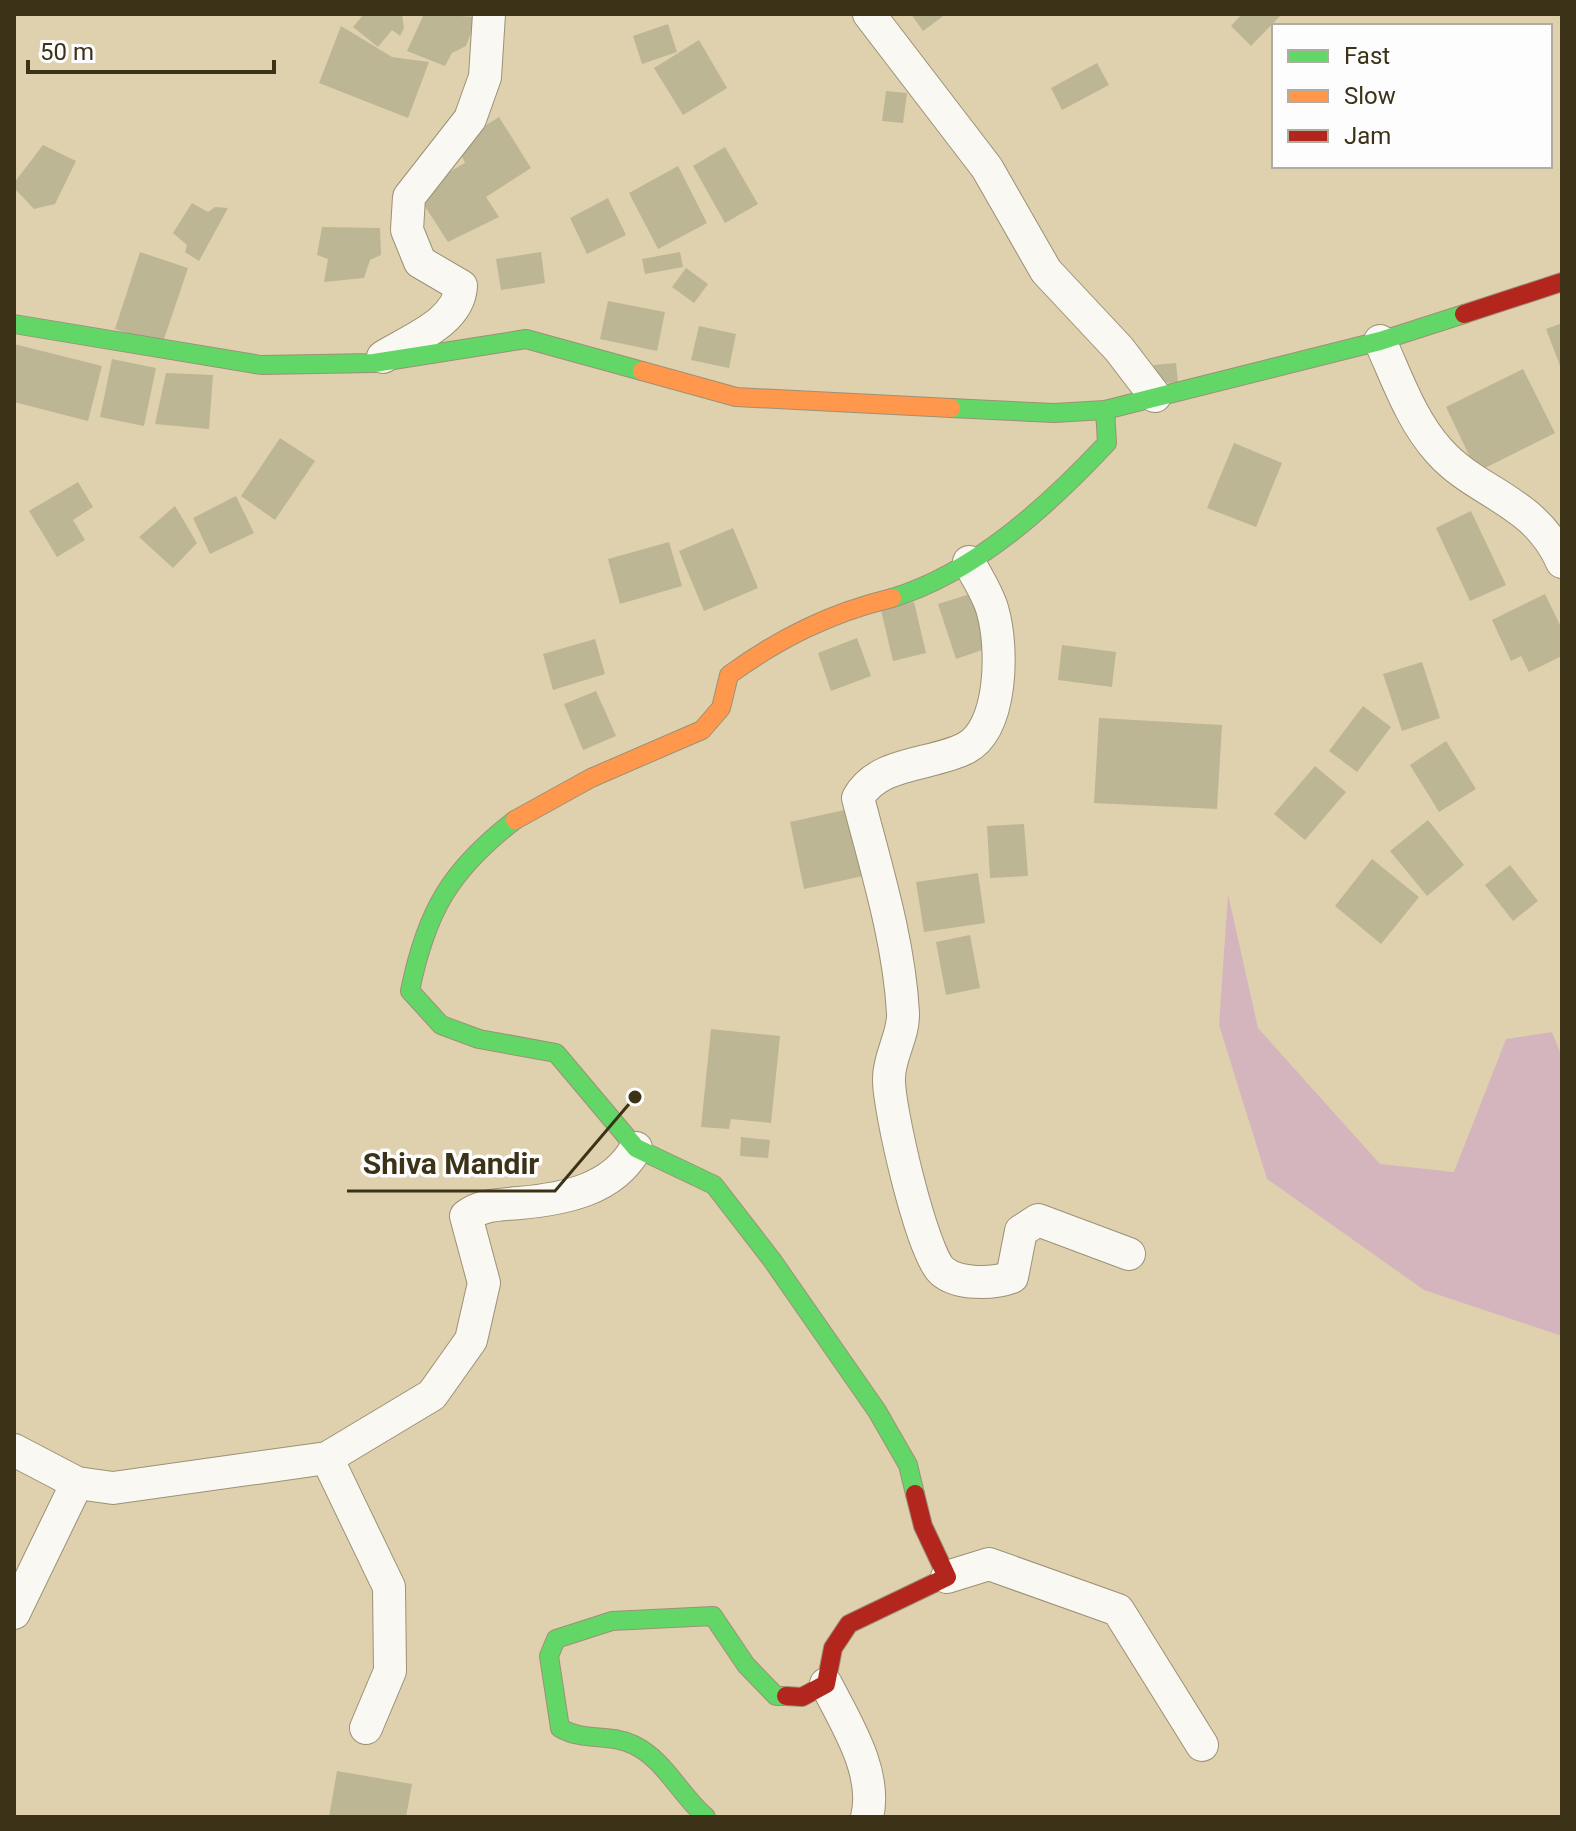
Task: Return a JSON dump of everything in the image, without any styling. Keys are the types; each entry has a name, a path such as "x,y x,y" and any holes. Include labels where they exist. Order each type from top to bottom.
{"street":[{"path":"374,363 451,314 460,302 461,286 420,262 407,230 409,197 470,119 485,77 489,14"},
{"path":"869,14 987,168 1046,271 1119,349 1155,396"},
{"path":"14,324 261,365 374,363 526,339 736,397 1018,412 1105,410 1380,341 1562,282"},
{"path":"1380,341 1415,417 1440,452 1523,509 1557,549 1562,562"},
{"path":"947,1577 923,1526 908,1465 877,1411 772,1260 714,1185 636,1148 556,1053 479,1039 441,1025 410,991 414,955 455,870 485,839 559,793 708,726 726,700 729,675 763,649 846,609 904,594 969,562 1076,478 1107,443 1105,410"},
{"path":"969,562 993,611 1001,664 988,725 967,748 878,777 866,783 858,798 887,913 904,1016 888,1078 904,1164 929,1252 941,1271 957,1279 998,1282 1012,1277 1021,1231 1038,1220 1129,1254"},
{"path":"14,1450 77,1483 113,1488 327,1458 432,1395 471,1340 484,1283 466,1216 480,1206 558,1199 579,1193 625,1168 636,1148"},
{"path":"327,1458 389,1587 390,1671 366,1728"},
{"path":"14,1613 77,1483"},
{"path":"867,1817 872,1795 851,1732 826,1684 833,1648 849,1624 947,1577 989,1564 1118,1610 1202,1745"},
{"path":"706,1817 687,1803 655,1757 633,1743 574,1738 560,1728 549,1656 556,1639 574,1630 669,1615 713,1616 746,1665 776,1696 802,1697 826,1684"}],"shaded area":[{"path":"1228,894 1258,1028 1380,1164 1454,1172 1506,1039 1552,1032 1562,1057 1562,1336 1424,1290 1267,1179 1219,1025"}],"building":[{"path":"364,14 402,14 404,28 400,36 392,30 378,47 353,27"},
{"path":"424,14 477,17 466,46 452,53 445,66 407,51"},
{"path":"911,14 946,14 923,31"},
{"path":"1242,14 1282,14 1251,46 1231,26"},
{"path":"668,24 677,52 642,64 633,36"},
{"path":"341,26 392,57 429,62 408,118 319,83"},
{"path":"699,40 727,88 683,115 654,68"},
{"path":"1097,63 1109,85 1062,110 1051,88"},
{"path":"886,91 907,93 903,123 882,121"},
{"path":"499,117 531,168 486,197 499,217 448,242 415,191 465,163 456,144"},
{"path":"43,145 76,161 55,204 34,209 14,188 14,183"},
{"path":"725,147 758,204 725,223 693,166"},
{"path":"678,166 707,223 658,249 629,193"},
{"path":"608,198 626,235 587,254 570,218"},
{"path":"192,203 208,212 215,207 228,208 199,261 185,252 187,245 173,233"},
{"path":"322,227 380,228 381,255 370,260 364,278 324,282 328,259 317,255"},
{"path":"140,252 188,268 162,345 115,329"},
{"path":"541,252 545,283 501,290 496,259"},
{"path":"680,252 683,267 645,274 642,259"},
{"path":"686,268 708,284 694,303 672,287"},
{"path":"608,301 665,312 657,351 600,339"},
{"path":"1562,323 1562,371 1546,329"},
{"path":"699,326 736,334 729,368 691,360"},
{"path":"14,344 102,366 88,421 14,402"},
{"path":"112,359 156,368 144,426 100,417"},
{"path":"1176,363 1178,382 1155,384 1154,365"},
{"path":"1523,369 1555,433 1477,472 1446,407"},
{"path":"166,373 213,375 209,429 155,424"},
{"path":"280,438 315,461 275,520 241,496"},
{"path":"1234,443 1282,463 1256,527 1207,508"},
{"path":"78,482 93,507 73,520 85,540 57,557 29,511"},
{"path":"236,496 254,533 210,554 193,518"},
{"path":"175,506 197,543 173,568 139,537"},
{"path":"1471,511 1506,585 1470,601 1436,528"},
{"path":"733,528 758,588 704,611 679,551"},
{"path":"669,542 682,586 620,604 608,559"},
{"path":"970,594 988,648 956,659 938,604"},
{"path":"1545,594 1562,629 1562,656 1529,672 1521,656 1511,661 1492,620"},
{"path":"914,602 926,653 893,661 881,610"},
{"path":"857,638 871,676 831,691 818,653"},
{"path":"595,639 605,674 553,690 543,654"},
{"path":"1062,645 1116,652 1112,687 1058,680"},
{"path":"1422,662 1440,718 1402,731 1383,674"},
{"path":"596,691 616,736 583,750 564,704"},
{"path":"1363,706 1391,727 1357,772 1329,751"},
{"path":"1099,718 1222,725 1217,809 1094,803"},
{"path":"1446,741 1476,789 1439,812 1410,765"},
{"path":"1315,766 1346,792 1305,840 1274,814"},
{"path":"849,809 863,876 804,889 790,822"},
{"path":"1428,820 1464,865 1427,896 1390,851"},
{"path":"1024,824 1028,876 990,878 987,826"},
{"path":"1372,859 1419,897 1381,944 1335,906"},
{"path":"1510,865 1538,901 1513,921 1485,885"},
{"path":"978,873 985,923 924,932 916,882"},
{"path":"970,935 980,988 946,995 936,942"},
{"path":"711,1029 780,1036 771,1123 731,1119 729,1129 701,1127"},
{"path":"741,1137 770,1140 768,1158 740,1156"},
{"path":"337,1771 412,1784 406,1817 329,1817"}],"traffic: fast":[{"path":"951,408 1054,413 1105,410 1380,341 1464,314"},
{"path":"14,324 261,365 374,363 526,339 642,371"},
{"path":"892,598 952,572 1035,513 1107,443 1105,410"},
{"path":"515,820 473,857 444,895 424,938 410,991 441,1025 479,1039 556,1053 636,1148 714,1185 772,1260 877,1411 908,1465 915,1494"},
{"path":"706,1817 645,1751 625,1741 578,1735 560,1728 549,1656 556,1639 612,1621 713,1616 746,1665 776,1696 786,1696"}],"traffic: slow":[{"path":"642,371 736,397 951,408"},
{"path":"515,820 591,778 702,730 721,708 729,675 767,649 827,619 892,598"}],"traffic: jam":[{"path":"1464,314 1562,282"},
{"path":"786,1696 802,1697 826,1684 833,1648 849,1624 947,1577 923,1526 915,1494"}],"place":[{"name":"Shiva Mandir","path":"635,1097"}]}
